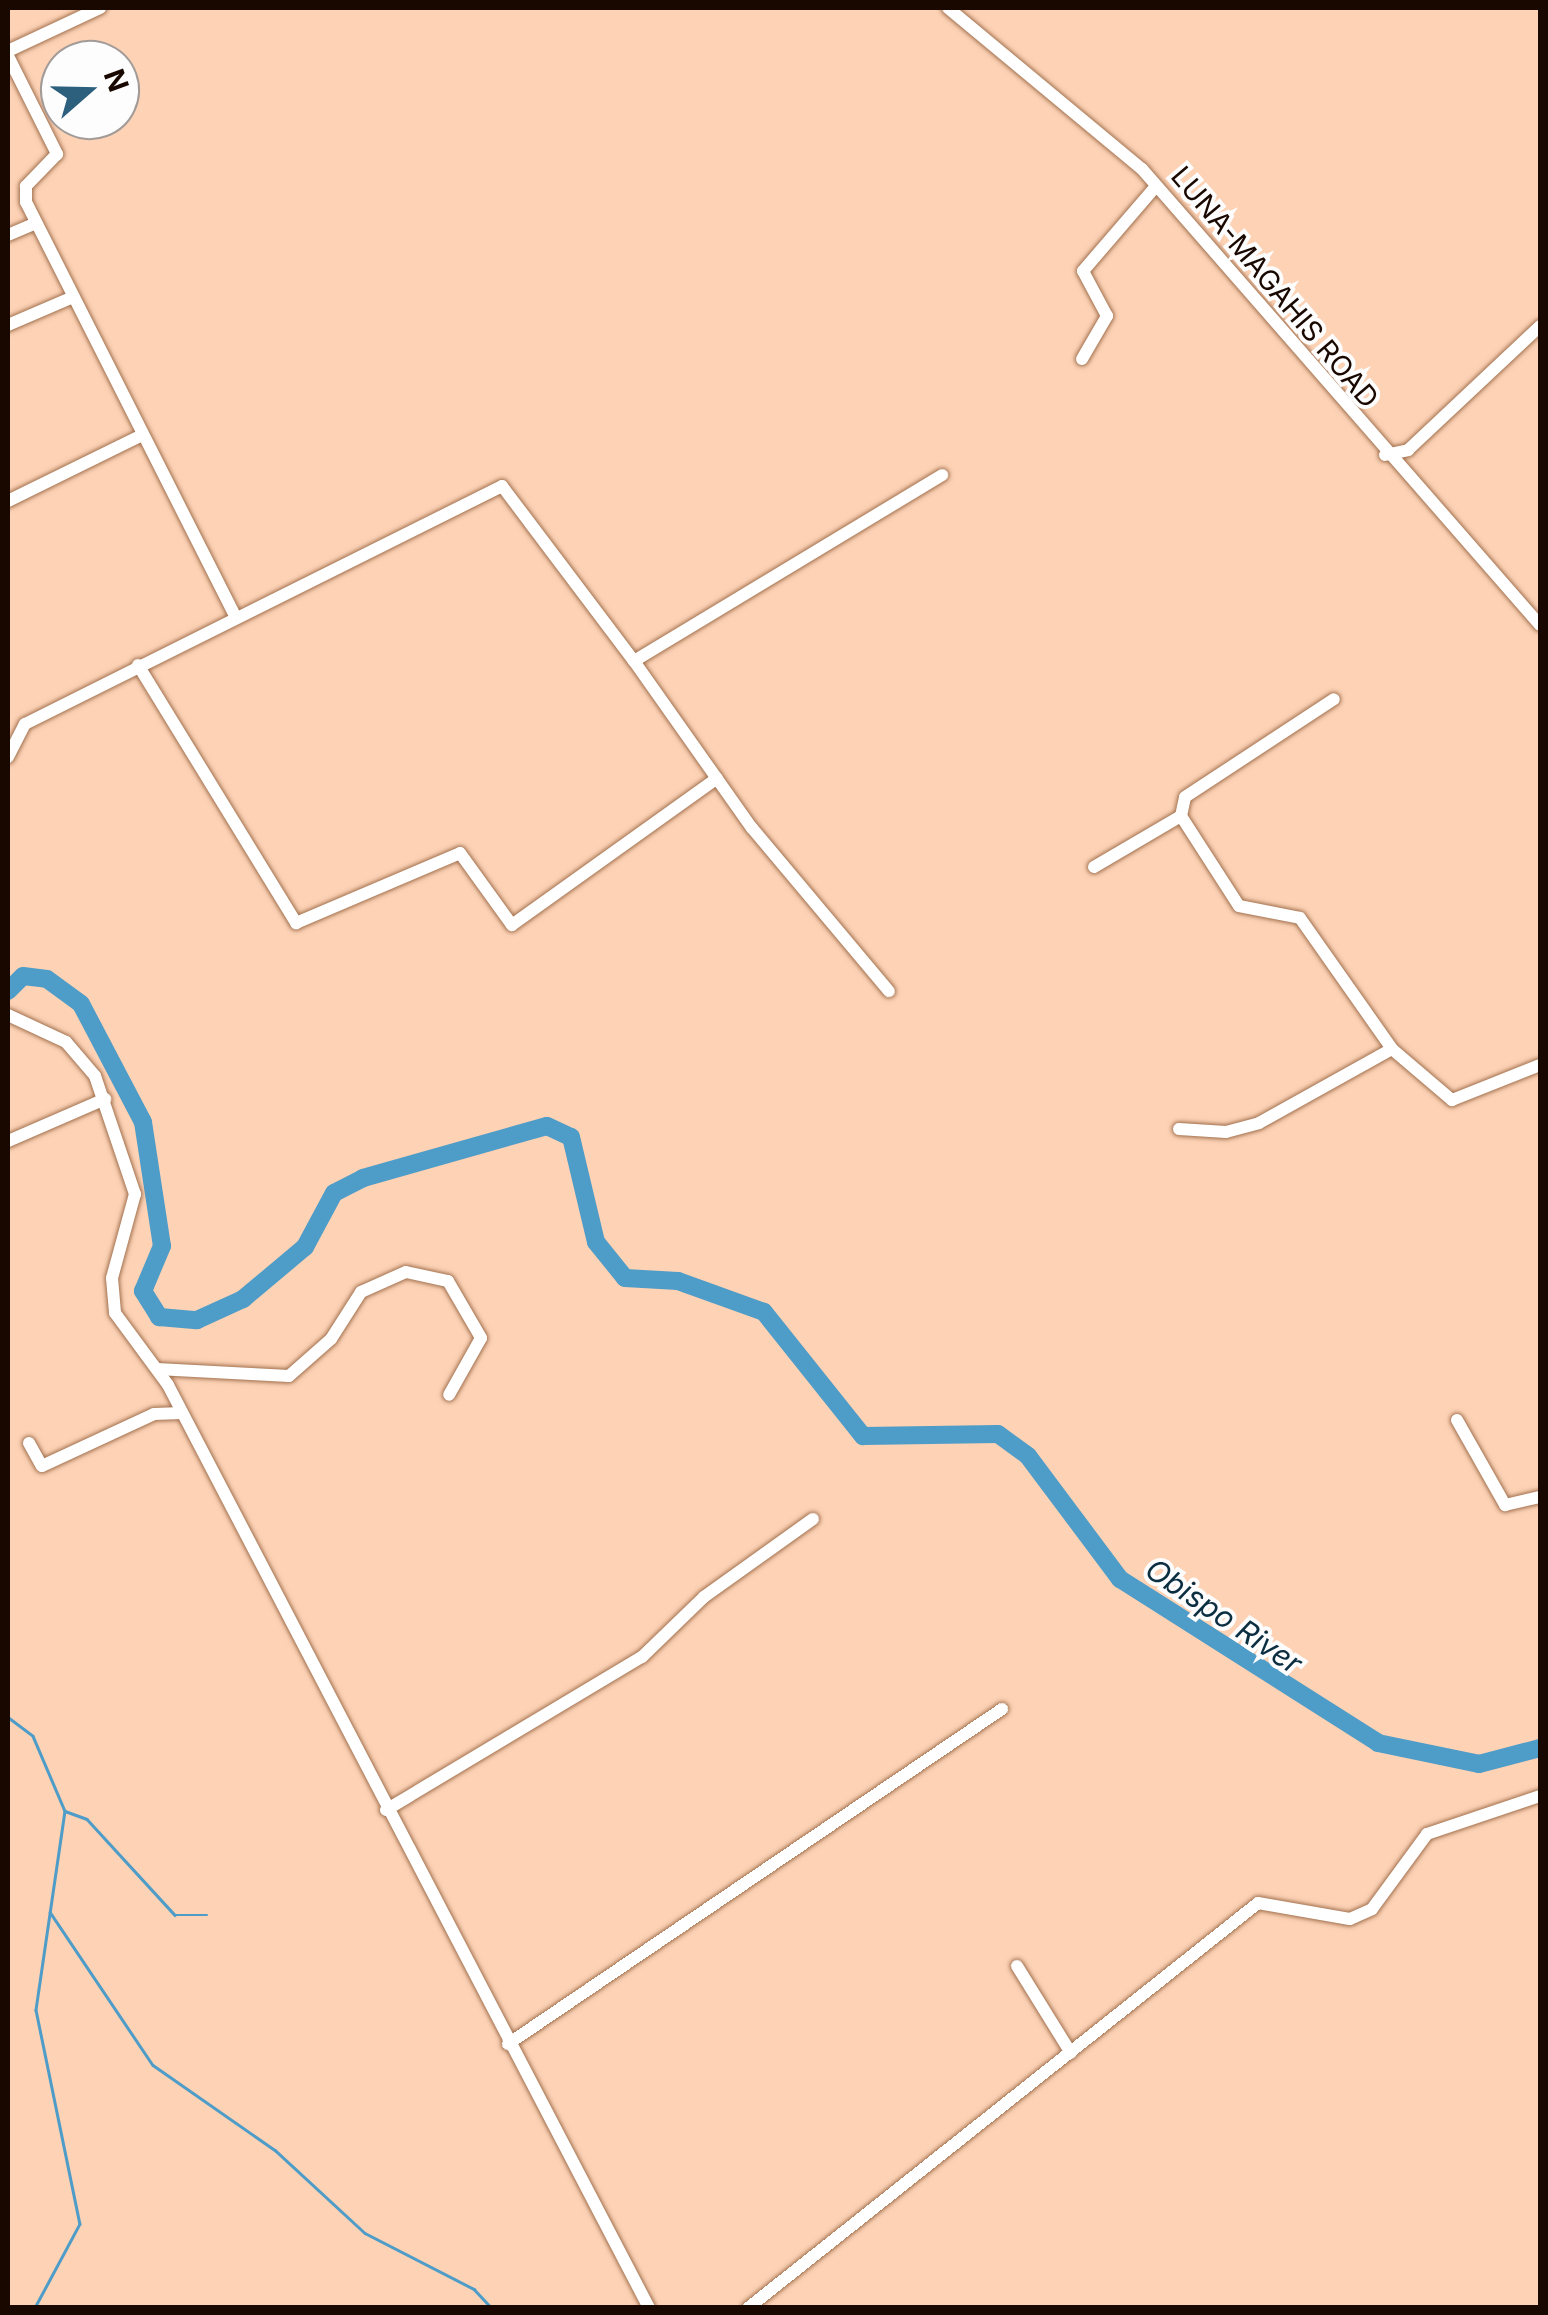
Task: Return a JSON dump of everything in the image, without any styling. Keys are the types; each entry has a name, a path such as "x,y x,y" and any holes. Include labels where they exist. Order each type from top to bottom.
{"street":[{"path":"100,8 8,54 57,154 23,192 71,298 234,615"},
{"name":"LUNA-MAGAHIS ROAD","path":"948,8 1156,186 1385,456 1540,624"},
{"path":"1082,359 1107,316 1083,271 1156,186"},
{"path":"8,235 36,223"},
{"path":"8,326 71,298"},
{"path":"1385,456 1408,450 1540,326"},
{"path":"8,500 140,436"},
{"path":"634,660 942,475"},
{"path":"8,757 25,724 234,615 502,486 634,660 717,778 889,991"},
{"path":"138,665 296,923 460,853 512,925 717,778"},
{"path":"1334,699 1184,797 1181,816 1239,906 1300,918 1392,1049 1452,1100 1540,1065"},
{"path":"1094,867 1181,816"},
{"path":"8,1015 66,1042 105,1099 135,1194 111,1299 182,1413 649,2308"},
{"path":"1180,1129 1226,1132 1259,1123 1392,1049"},
{"path":"8,1140 105,1099"},
{"path":"157,1369 289,1376 332,1340 362,1292 406,1272 448,1281 481,1338 450,1395"},
{"path":"28,1443 42,1466 154,1414 182,1413"},
{"path":"1457,1420 1505,1504 1540,1497"},
{"path":"386,1810 642,1658 704,1597 812,1519"},
{"path":"508,2044 1002,1709"},
{"path":"748,2308 1258,1903 1350,1919 1372,1909 1427,1834 1540,1796"},
{"path":"1016,1966 1071,2053"}],"waterway":[{"name":"Obispo River","path":"8,991 23,976 47,979 81,1004 143,1122 162,1246 143,1291 159,1317 197,1320 243,1299 305,1247 334,1193 363,1178 547,1126 571,1137 596,1242 625,1278 678,1281 764,1312 863,1436 998,1434 1028,1456 1120,1579 1378,1743 1479,1764 1540,1748"},
{"path":"8,1717 33,1736 65,1811 36,2010 80,2224 35,2308"},
{"path":"65,1811 87,1819 175,1915 207,1915"},
{"path":"50,1912 153,2065 275,2150 365,2233 474,2289 492,2308"}]}
